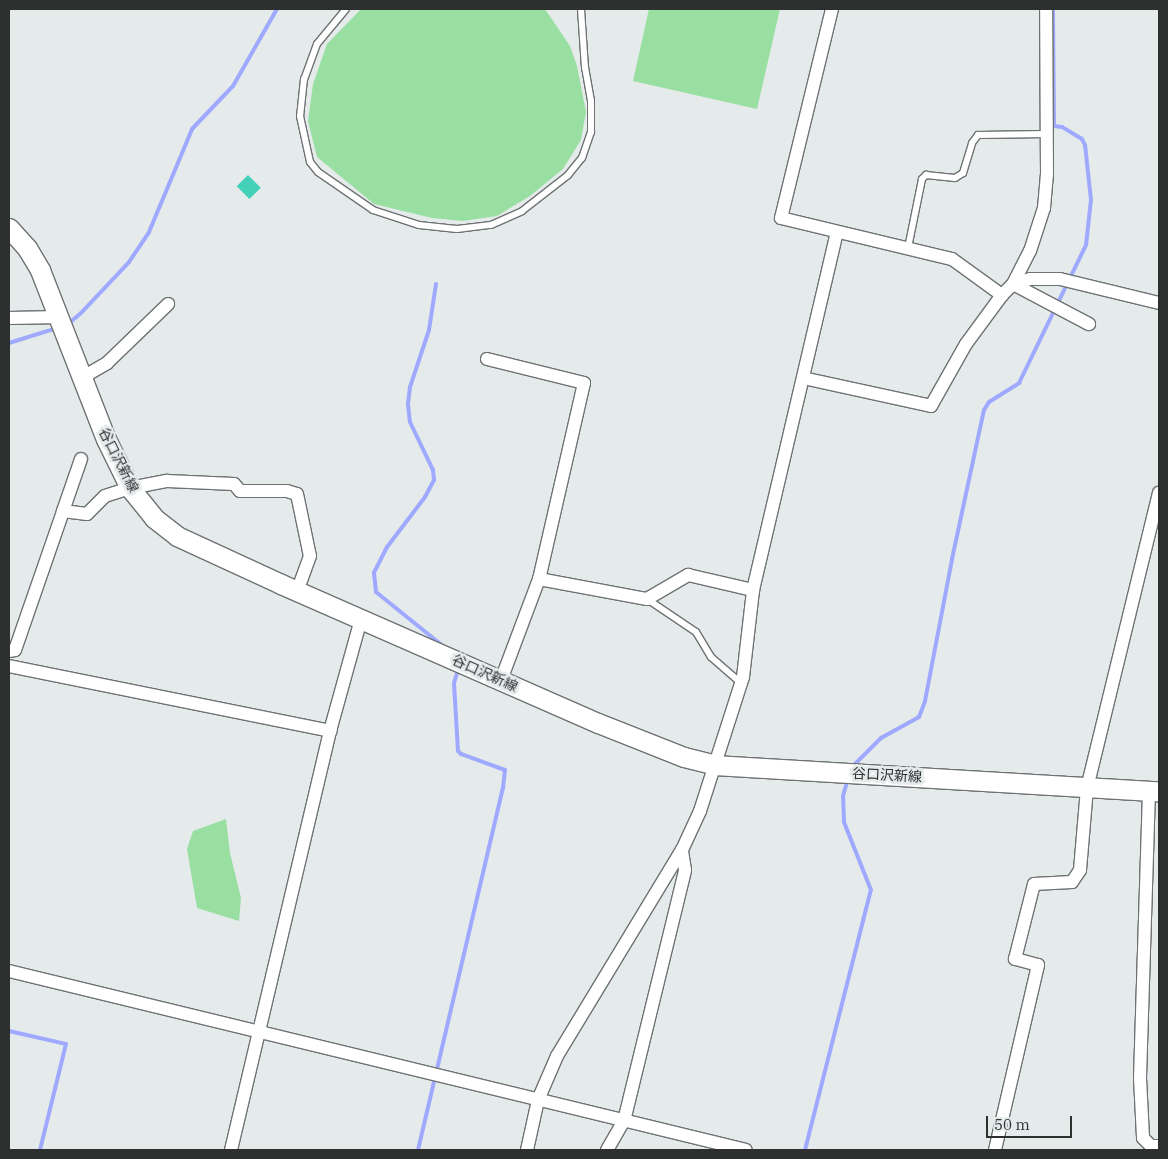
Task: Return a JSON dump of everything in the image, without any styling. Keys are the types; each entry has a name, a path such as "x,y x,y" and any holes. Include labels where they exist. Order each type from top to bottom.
{"main road":[{"name":"谷口沢新線","path":"9,228 27,248 40,270 106,439 130,488 154,518 177,536 296,591 598,724 684,756 715,765 1154,791"}],"street":[{"path":"832,9 781,218 837,233 952,259 1002,295"},
{"path":"803,378 931,406 966,344 1012,284 1030,251 1044,208 1047,134 1046,9"},
{"path":"527,1150 538,1100 556,1056 682,850 700,810 741,683 753,590 837,233"},
{"path":"1012,284 1030,279 1060,279 1159,303"},
{"path":"1012,284 1089,324"},
{"path":"83,377 108,363 168,304"},
{"path":"9,318 60,318"},
{"path":"487,359 584,383 539,579 501,680"},
{"path":"9,651 15,650 81,459"},
{"path":"63,511 87,514 105,496 130,488 167,481 234,484 240,490 287,490 297,494 310,556 296,591"},
{"path":"996,1150 1038,965 1015,959 1034,884 1072,882 1080,870 1088,788 1159,493"},
{"path":"539,579 647,599 688,575 753,590"},
{"path":"231,1150 330,731 361,619"},
{"path":"9,666 330,731"},
{"path":"1154,791 1140,1078 1143,1138 1151,1146 1159,1146"},
{"path":"606,1150 624,1121 684,870 682,850"},
{"path":"9,971 746,1150"}],"lane":[{"path":"346,9 317,44 304,79 300,116 310,162 318,172 374,210 418,225 457,230 492,225 522,211 568,175 582,158 591,132 591,101 581,33 582,9"},
{"path":"908,248 922,180 926,174 955,178 963,173 972,143 978,135 1047,134"},
{"path":"647,599 696,632 711,657 741,683"}],"green space":[{"path":"361,9 545,9 570,46 577,66 586,112 581,140 563,169 530,196 497,216 463,221 432,218 374,204 317,157 308,121 313,84 327,44"},
{"path":"649,9 780,9 757,109 633,81"},
{"path":"226,819 230,853 241,898 239,921 197,908 187,849 193,831"}],"building":[{"path":"248,175 261,188 249,199 237,186"}],"waterway":[{"path":"68,324 81,313 129,262 149,232 192,129 233,86 277,9"},
{"path":"853,766 881,738 919,717 925,701 952,559 984,410 989,402 1019,383 1086,245 1091,200 1085,145 1082,139 1062,127 1054,126 1053,9"},
{"path":"436,284 429,330 410,387 408,404 410,422 433,470 434,480 425,497 387,547 374,573 376,592 443,646"},
{"path":"9,343 57,328"},
{"path":"418,1150 503,788 505,770 461,754 458,751 454,683 459,667"},
{"path":"805,1150 871,890 844,822 843,796 848,779"},
{"path":"9,1031 66,1044 40,1150"}]}
